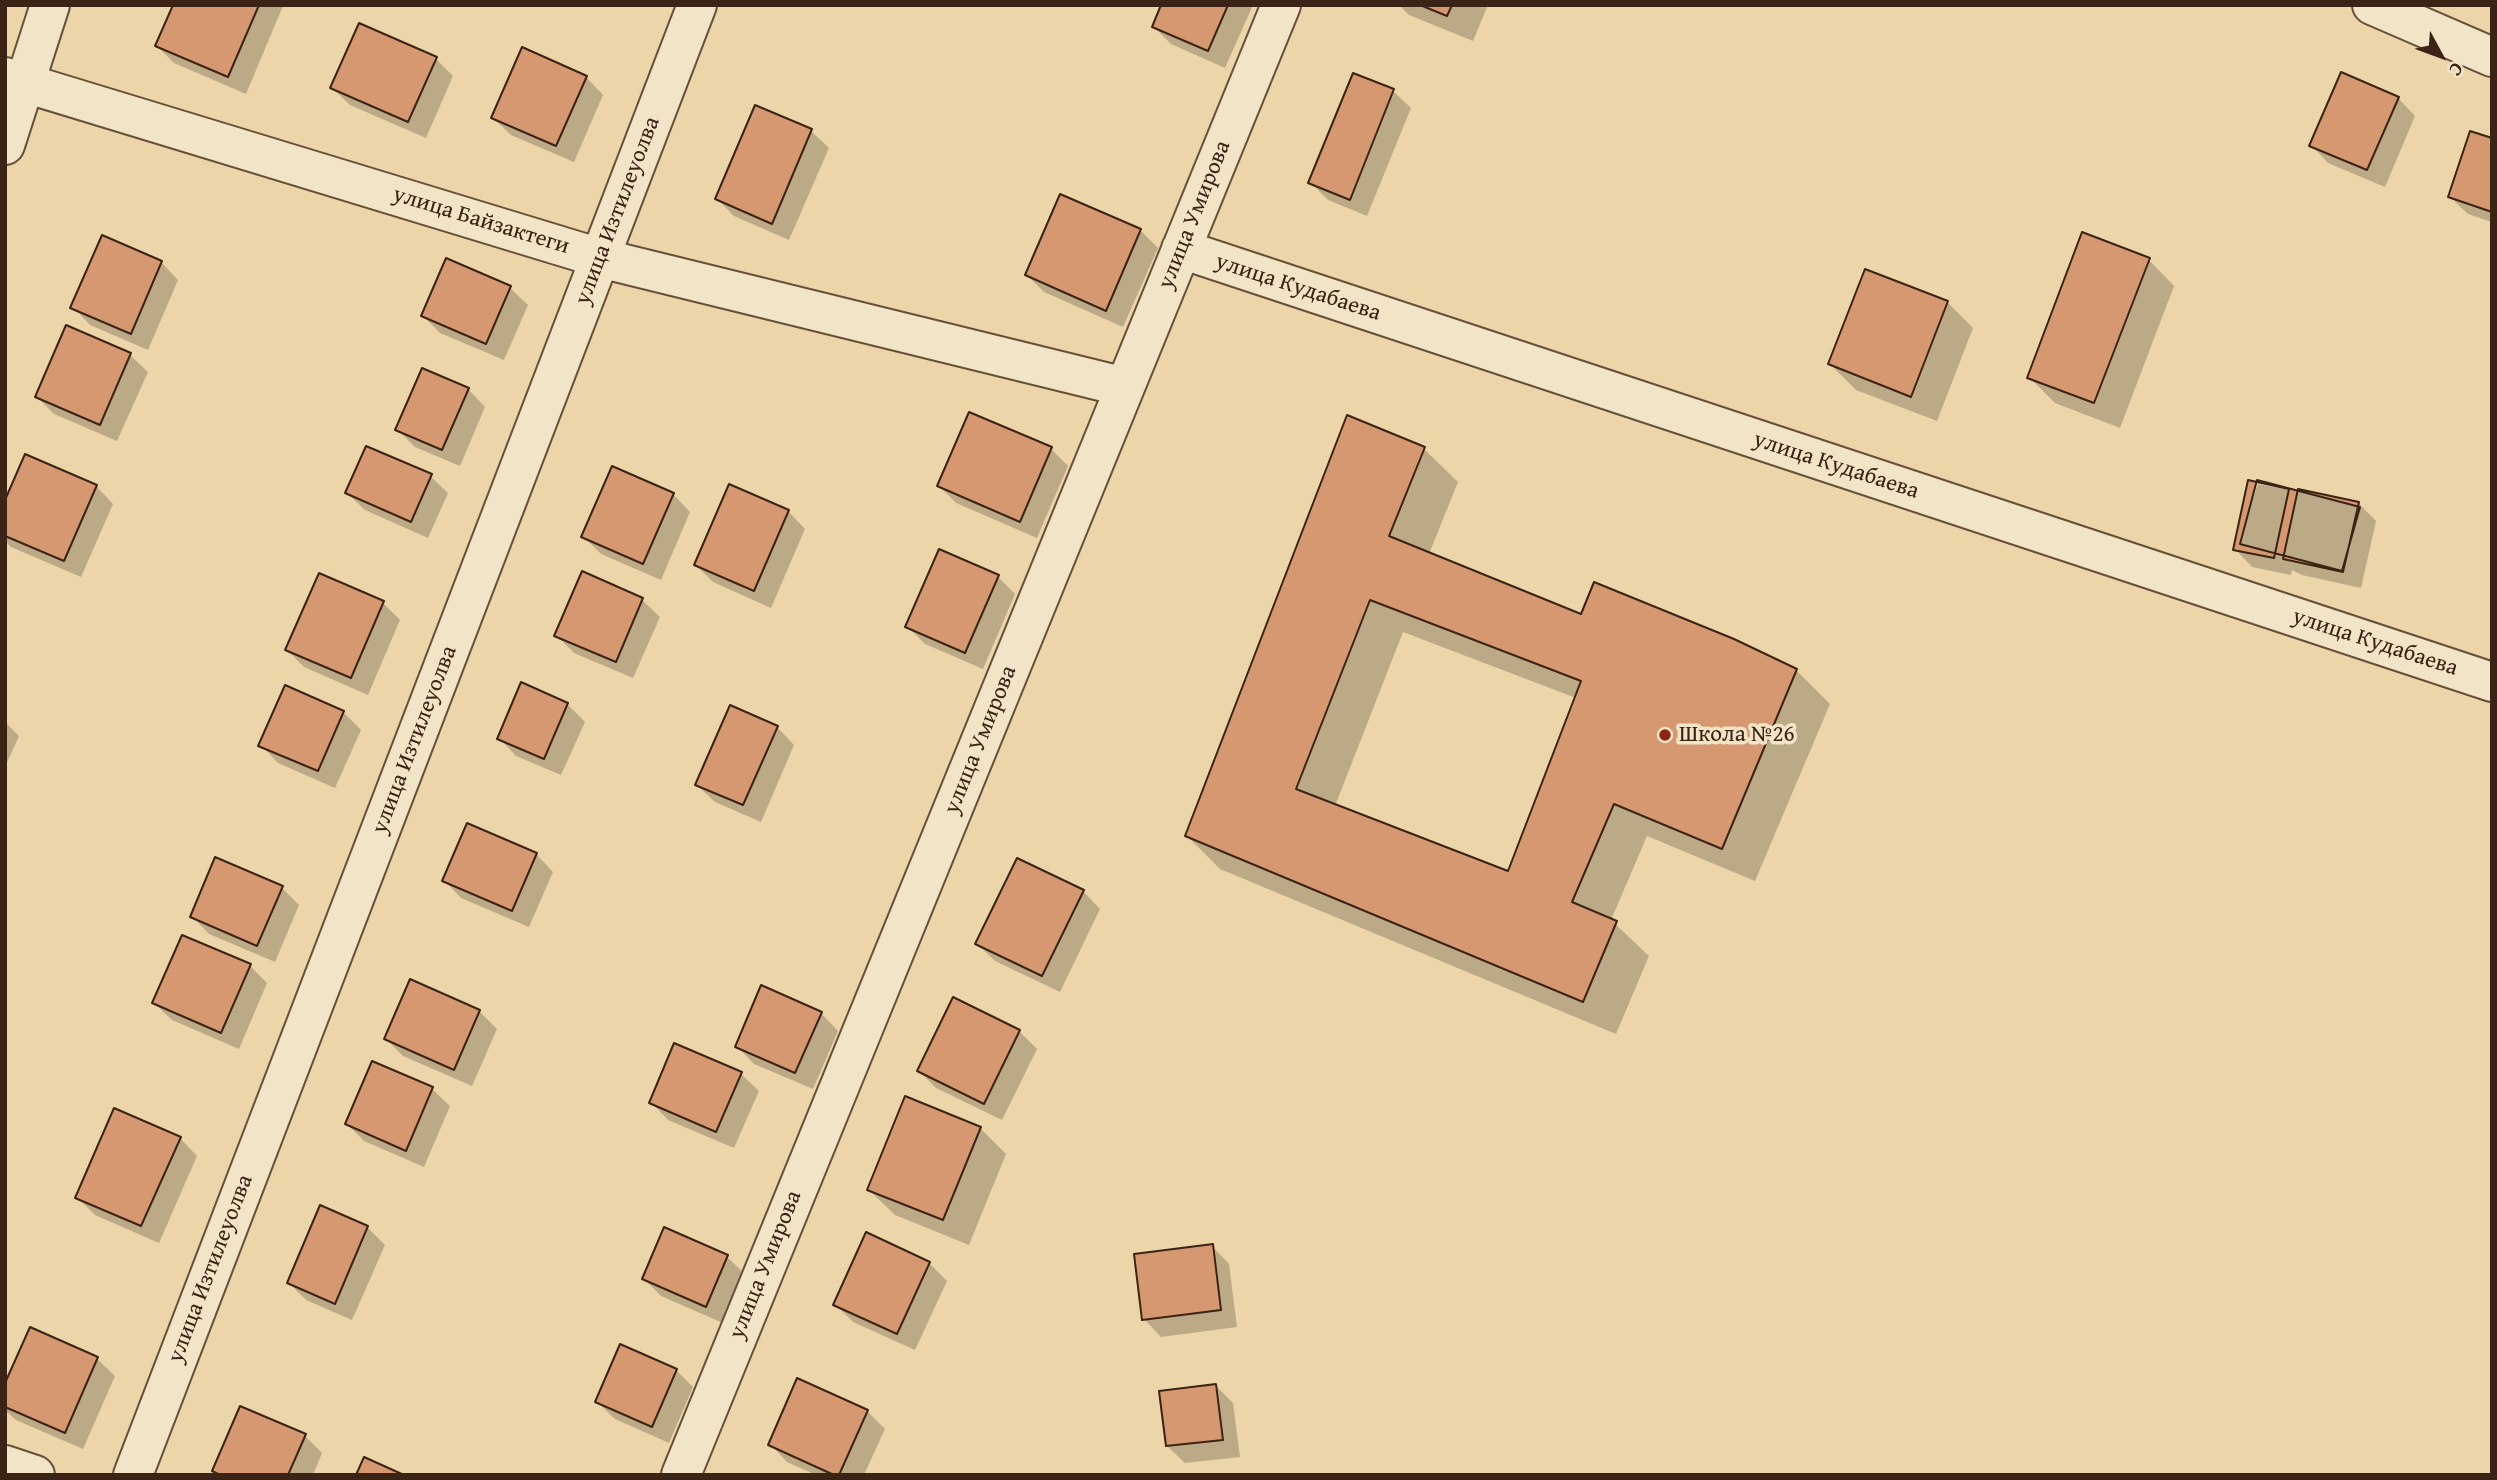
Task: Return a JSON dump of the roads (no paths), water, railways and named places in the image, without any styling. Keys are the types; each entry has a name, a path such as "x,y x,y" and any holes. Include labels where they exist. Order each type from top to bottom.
{"street":[{"path":"5,145 15,79 50,5"},
{"name":"улица Изтилеуолва","path":"132,1475 697,5"},
{"name":"улица Умирова","path":"681,1475 1281,5"},
{"path":"2372,5 2492,57"},
{"name":"улица Байзактеги","path":"15,79 600,258 1125,387"},
{"name":"улица Кудабаева","path":"1181,249 2492,682"},
{"path":"5,1465 34,1475"}],"place":[{"name":"Школа №26","path":"1665,735"}]}
